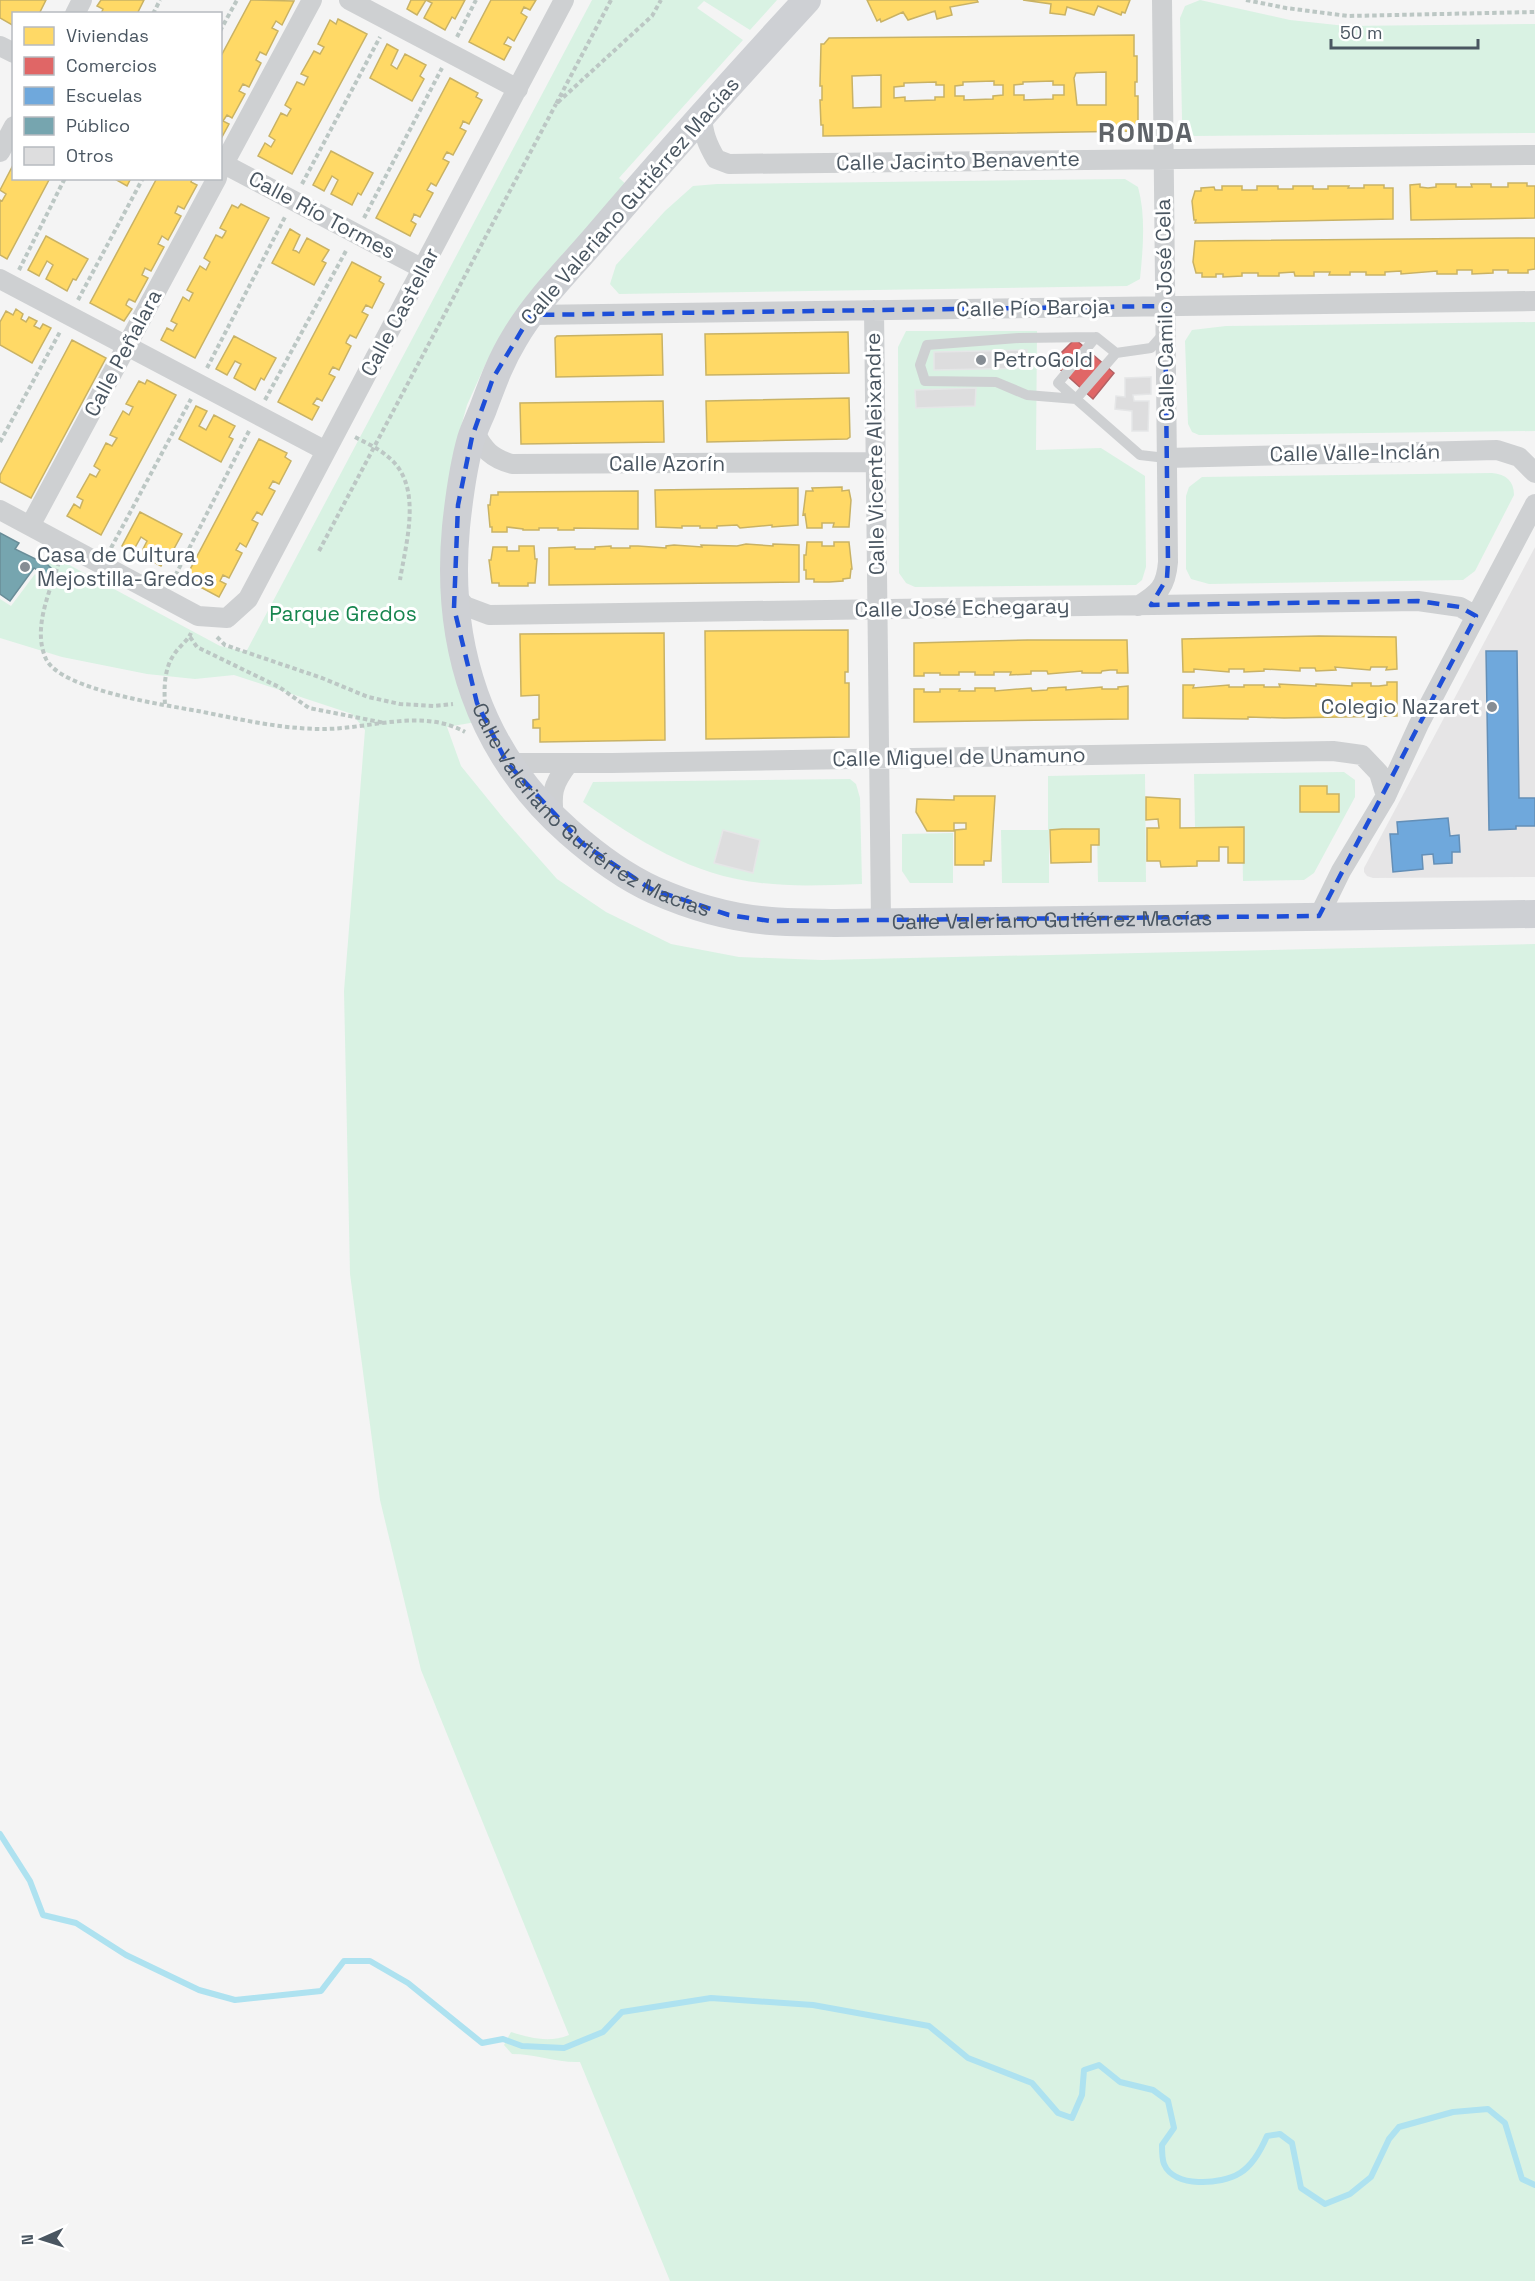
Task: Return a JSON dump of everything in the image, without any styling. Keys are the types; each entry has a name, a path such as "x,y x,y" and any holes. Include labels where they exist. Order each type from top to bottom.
{"main road":[{"name":"Calle Valeriano Gutiérrez Macías","path":"807,0 643,182 531,315 514,337 493,378 474,431 465,465 458,505 453,592 454,608 471,688 491,735 507,763 554,819 613,866 651,889 729,915 770,921 881,921 1535,914"}],"street":[{"name":"Calle Peñalara","path":"222,165 312,0"},
{"path":"349,0 518,89"},
{"name":"Calle Castellar","path":"198,616 227,618 248,599 564,0"},
{"name":"Calle Camilo José Cela","path":"1138,606 1157,594 1167,578 1162,0"},
{"name":"Calle Jacinto Benavente","path":"702,116 703,135 708,147 716,159 729,164 1535,155"},
{"path":"0,152 12,130"},
{"name":"Calle Río Tormes","path":"222,170 293,201 423,269"},
{"name":"Calle Peñalara","path":"30,526 214,180"},
{"path":"6,282 327,451"},
{"name":"Calle Pío Baroja","path":"531,315 1535,301"},
{"name":"Calle Vicente Aleixandre","path":"874,310 881,921"},
{"name":"Calle Azorín","path":"474,431 483,447 497,459 512,464 875,462"},
{"name":"Calle Valle-Inclán","path":"1166,458 1497,450 1519,457 1535,473"},
{"path":"1319,915 1341,871 1386,796 1419,724 1535,504"},
{"path":"0,510 198,616"},
{"name":"Calle José Echegaray","path":"453,592 465,606 489,615 1418,601 1460,607 1476,616"},
{"name":"Calle Miguel de Unamuno","path":"507,763 569,764 1333,751 1362,755 1379,773 1386,796"},
{"path":"554,819 551,795 557,778 569,764"}],"lane":[{"path":"1076,399 1116,353 1151,348 1166,332"},
{"path":"1076,399 1027,394 996,382 925,381 920,365 927,345 1018,338 1096,337 1116,353"},
{"path":"1096,337 1058,382 1140,455 1166,458"}],"path":[{"path":"222,27 237,0"},
{"path":"164,597 258,415 356,234 476,0"},
{"path":"319,551 611,0"},
{"path":"556,104 652,16 661,0"},
{"path":"1246,0 1348,16 1535,12"},
{"path":"102,565 389,21"},
{"path":"6,282 64,180"},
{"path":"338,428 389,457 402,472 410,500 400,580"},
{"path":"64,545 49,590 41,634 46,658 50,665 63,675 85,685 125,697 269,725 322,729 416,720 440,722 457,727 475,738 483,739 491,735"},
{"path":"165,705 164,688 168,669 173,656 190,637 198,616 225,645 312,674 368,697 400,704 434,706 454,704"},
{"path":"190,637 197,647 279,687 309,708 388,723"}],"highlighted area":[{"path":"1165,306 1168,562 1167,578 1151,605 1418,601 1460,607 1476,616 1319,916 770,921 729,915 651,889 583,844 507,763 477,703 454,608 458,505 472,437 493,378 531,315"}],"shaded area":[{"name":"Colegio Nazaret","path":"1535,547 1535,877 1373,878 1367,876 1364,868"}],"green space":[{"name":"Parque Gredos","path":"592,0 777,0 750,30 704,1 697,8 743,40 619,178 627,185 516,313 486,363 467,405 452,459 476,722 447,727 461,766 557,879 606,912 671,944 739,957 822,960 1535,944 1535,2281 670,2281 580,2062 512,2054 504,2045 511,2032 547,2039 569,2035 421,1670 380,1500 350,1274 344,991 365,730 352,714 234,675 195,679 147,674 62,657 0,638 0,599 11,606 35,574 42,581 51,580 53,573 51,569 43,564 47,553 220,646 246,652"},
{"path":"1200,0 1290,20 1346,26 1535,24 1535,133 1194,136 1184,129 1182,119 1180,18 1185,6"},
{"path":"1125,179 1138,187 1143,221 1140,279 1127,286 619,294 610,284 616,265 665,211 693,186"},
{"path":"1535,322 1535,431 1199,435 1192,432 1188,424 1185,341 1192,330 1226,326"},
{"path":"906,331 1037,331 1036,450 1101,448 1145,476 1146,567 1142,580 1136,585 915,587 906,583 899,573 898,347"},
{"path":"1492,473 1501,475 1511,482 1514,495 1475,571 1463,580 1209,584 1191,579 1186,569 1186,496 1189,487 1202,477"},
{"path":"1344,772 1355,780 1355,797 1314,873 1304,880 1243,881 1242,827 1195,827 1194,774"},
{"path":"1145,774 1146,882 1098,882 1097,830 1049,830 1049,883 1002,883 1001,830 1048,830 1048,776"},
{"path":"850,779 856,784 860,798 862,884 773,884 736,879 712,872 645,843 583,802 593,782"},
{"path":"953,833 953,883 910,883 902,871 902,834"}],"building: Viviendas":[{"path":"0,0 46,0 40,12 12,12 12,25 0,18"},
{"path":"101,0 144,0 138,12 102,12 103,9 97,6"},
{"path":"251,0 294,1 282,25 276,21 272,28 278,31 266,55 260,52 256,60 261,63 249,87 243,84 239,91 245,94 232,118 227,115 223,121 229,124 222,137 222,54"},
{"path":"411,0 426,0 417,15 407,9"},
{"path":"426,0 465,0 455,19 452,17 445,30 424,18 432,3"},
{"path":"491,0 536,0 530,10 524,7 521,13 527,17 514,41 508,37 504,44 511,47 504,60 469,42"},
{"path":"867,0 977,0 978,2 950,7 952,15 937,19 935,11 908,20 903,12 881,22 880,19 877,21"},
{"path":"1023,0 1130,0 1125,13 1122,12 1121,15 1098,6 1094,15 1067,7 1065,15 1050,13 1051,4"},
{"path":"338,19 367,34 292,174 258,156 265,143 271,147 275,140 269,136 281,113 287,116 291,109 285,105 297,82 304,85 308,77 301,74 314,51 320,54 324,47 318,44 330,20 336,24"},
{"path":"1134,35 1134,56 1137,56 1135,96 1138,96 1136,131 823,136 820,100 822,100 821,44 829,38","holes":["1106,72 1106,105 1077,105 1074,78 1076,73","881,75 881,107 853,108 852,76","994,81 994,85 1003,85 1003,95 993,96 993,99 964,100 964,96 955,96 955,86 963,85 963,82","1053,81 1053,85 1064,85 1064,95 1053,95 1053,99 1024,100 1024,95 1014,95 1014,85 1023,84 1023,82","936,82 936,85 944,85 944,97 935,97 935,100 905,101 905,97 894,98 894,87 904,86 904,83"]},
{"path":"387,44 398,50 391,65 397,69 405,54 426,65 420,76 424,79 412,101 370,78"},
{"path":"450,78 478,93 476,97 482,100 469,124 463,121 460,128 466,131 453,155 447,152 445,155 443,159 449,162 436,186 431,183 427,190 433,193 420,217 414,214 411,221 416,224 410,236 376,218"},
{"path":"331,151 373,173 361,195 358,193 352,205 331,194 338,180 332,176 324,191 313,185"},
{"path":"12,167 12,180 49,180 7,259 0,255 0,200 2,201 6,194 0,190"},
{"path":"116,180 130,180 127,186"},
{"path":"156,180 192,180 191,182 197,185 184,209 178,206 175,213 181,216 168,240 162,236 158,244 164,247 151,271 145,268 142,275 148,278 135,302 129,299 127,302 126,305 132,309 124,321 90,303"},
{"path":"1508,183 1527,183 1527,186 1535,186 1535,218 1411,220 1410,185 1420,184 1420,187 1428,188 1436,187 1436,184 1472,187 1471,184 1491,184 1491,187 1508,187"},
{"path":"1364,185 1384,185 1384,188 1393,188 1393,219 1195,223 1196,220 1194,220 1192,201 1195,191 1201,191 1201,188 1214,187 1215,190 1222,190 1222,186 1242,186 1242,190 1257,190 1257,186 1293,189 1293,186 1313,186 1313,189 1328,189 1328,186 1364,188"},
{"path":"241,204 269,218 195,358 161,340 167,328 173,331 177,324 171,321 183,297 189,301 193,293 187,290 200,266 206,270 210,262 204,258 216,235 222,238 224,235 226,231 220,228 232,205 238,208"},
{"path":"290,229 300,235 293,250 299,253 307,238 329,250 322,261 326,263 314,285 272,263"},
{"path":"46,236 88,259 67,291 46,279 53,265 47,261 39,276 28,270"},
{"path":"1535,238 1535,269 1528,270 1528,273 1493,270 1493,273 1472,274 1472,270 1457,270 1457,274 1437,274 1437,271 1401,274 1401,271 1385,272 1385,275 1350,272 1350,275 1329,275 1330,272 1314,272 1314,276 1295,276 1294,272 1279,273 1279,276 1242,273 1242,276 1223,277 1223,274 1216,274 1216,277 1202,277 1202,273 1196,273 1193,262 1195,241"},
{"path":"352,262 381,277 379,281 384,284 372,308 366,305 362,312 368,315 356,338 350,335 347,340 346,343 351,346 339,370 333,367 331,370 329,374 335,377 322,401 317,398 313,404 319,407 312,420 278,402"},
{"path":"16,309 23,314 21,319 26,322 29,317 37,321 34,326 40,329 43,324 51,328 32,363 0,345 0,322 6,311 13,315"},
{"path":"848,332 849,373 706,375 705,334"},
{"path":"662,334 663,375 556,377 555,338 557,336"},
{"path":"234,336 276,358 264,380 261,378 255,390 234,378 241,364 235,361 227,375 216,369"},
{"path":"72,340 106,358 31,498 0,482 0,475"},
{"path":"147,380 176,395 101,535 67,516 74,504 80,508 83,500 77,497 90,474 96,477 100,470 94,466 106,443 112,446 117,438 110,435 123,411 129,415 133,407 126,404 139,381 145,384"},
{"path":"849,398 850,437 847,439 707,442 706,401"},
{"path":"663,401 664,442 521,444 520,403"},
{"path":"196,406 207,411 199,426 206,430 214,415 235,426 229,437 233,439 221,462 179,439"},
{"path":"259,439 287,453 285,457 291,461 279,484 273,481 269,488 275,491 262,515 257,512 252,520 258,523 246,547 240,543 236,550 242,553 229,578 223,575 220,581 226,584 219,597 185,579"},
{"path":"842,487 842,491 849,490 851,500 849,527 833,527 834,523 822,523 822,528 807,528 805,514 803,515 806,491 813,491 812,488"},
{"path":"798,488 798,525 740,528 737,525 717,526 717,528 656,527 655,490"},
{"path":"638,491 638,529 558,530 558,528 539,528 539,530 523,530 507,527 507,532 492,532 492,527 490,527 488,505 490,505 491,495 498,495 498,492"},
{"path":"140,512 182,534 170,556 167,554 161,566 140,555 147,541 141,537 133,551 122,546"},
{"path":"807,542 822,542 822,546 834,546 834,542 849,542 852,569 850,578 829,582 814,582 814,579 806,579 804,555 806,555"},
{"path":"773,544 799,545 799,582 549,585 549,548 595,549 595,547 630,548 630,546 638,546 666,548 666,546 674,545 702,547 701,545 773,546"},
{"path":"519,546 534,546 535,559 537,559 535,583 528,583 528,586 499,586 499,583 492,583 489,560 491,560 493,547 507,547 507,551 519,551"},
{"path":"848,630 848,672 845,672 845,683 849,683 849,737 706,739 705,631"},
{"path":"664,633 665,740 540,742 540,728 533,728 533,720 539,719 539,695 521,696 520,634"},
{"path":"1396,637 1397,669 1386,670 1387,667 1371,667 1370,670 1335,667 1336,670 1316,671 1315,668 1300,668 1300,671 1264,669 1264,671 1244,672 1244,669 1229,669 1229,672 1194,669 1194,672 1183,672 1182,639"},
{"path":"1127,640 1128,673 1117,673 1117,670 1101,673 1082,673 1082,671 1048,674 1047,671 1031,671 1031,674 1010,675 1011,672 975,675 975,672 959,672 959,675 924,673 924,676 914,676 914,643"},
{"path":"1387,682 1397,682 1397,716 1183,718 1183,685 1194,685 1193,688 1229,685 1229,687 1264,685 1264,687 1280,687 1279,684 1352,686 1352,683 1371,683 1371,686 1379,686 1387,685"},
{"path":"1128,686 1128,719 914,722 914,689 924,689 924,692 940,692 940,689 975,691 975,688 995,688 995,691 1031,688 1032,691 1066,687 1066,690 1102,687 1102,689 1118,689 1118,687"},
{"path":"1300,786 1327,786 1327,794 1339,794 1339,812 1300,812"},
{"path":"954,796 995,796 991,861 984,861 984,865 955,865 955,830 966,829 966,823 954,823 954,831 927,831 916,812 917,799 954,800"},
{"path":"1146,797 1180,799 1180,828 1244,827 1244,863 1228,863 1228,847 1219,847 1219,861 1197,861 1197,866 1161,867 1160,861 1147,861 1147,828 1159,828 1158,819 1146,820"},
{"path":"1099,829 1099,845 1091,845 1091,862 1051,863 1050,830"}],"building: Comercios":[{"name":"PetroGold","path":"1075,339 1114,373 1093,399 1052,362"}],"building: Escuelas":[{"path":"1486,651 1517,651 1519,798 1535,798 1535,826 1489,830"},
{"path":"1448,818 1450,836 1459,835 1460,852 1452,852 1452,863 1434,864 1433,854 1422,855 1423,869 1393,872 1390,834 1398,834 1397,822"}],"building: Público":[{"name":"Casa de Cultura Mejostilla-Gredos","path":"0,533 19,543 15,549 51,568 50,573 46,576 34,568 10,601 0,594"}],"building: Otros":[{"name":"PetroGold","path":"1027,350 1028,368 934,370 934,352"},
{"path":"1151,377 1151,394 1133,395 1134,401 1149,401 1148,431 1132,431 1132,411 1115,409 1116,396 1125,397 1125,378"},
{"path":"976,388 975,406 916,408 915,390"},
{"path":"723,830 760,840 753,873 714,863"}],"waterway":[{"path":"0,1834 30,1881 43,1915 76,1923 126,1955 199,1990 235,2000 321,1991 344,1961 370,1961 408,1983 482,2043 503,2039 522,2046 564,2048 603,2032 622,2012 711,1998 813,2005 929,2026 968,2058 1032,2083 1058,2113 1072,2118 1082,2095 1084,2070 1099,2065 1120,2082 1153,2090 1168,2101 1174,2128 1162,2145 1164,2164 1169,2172 1187,2181 1210,2182 1240,2173 1256,2157 1267,2136 1280,2134 1292,2143 1301,2188 1325,2204 1350,2194 1371,2177 1389,2139 1399,2127 1453,2112 1488,2109 1505,2123 1522,2179 1535,2185"}],"place":[{"name":"PetroGold","path":"981,360"},
{"name":"Casa de Cultura Mejostilla-Gredos","path":"25,567"},
{"name":"Colegio Nazaret","path":"1492,707"}],"district":[{"name":"RONDA","path":"1146,133"}]}
